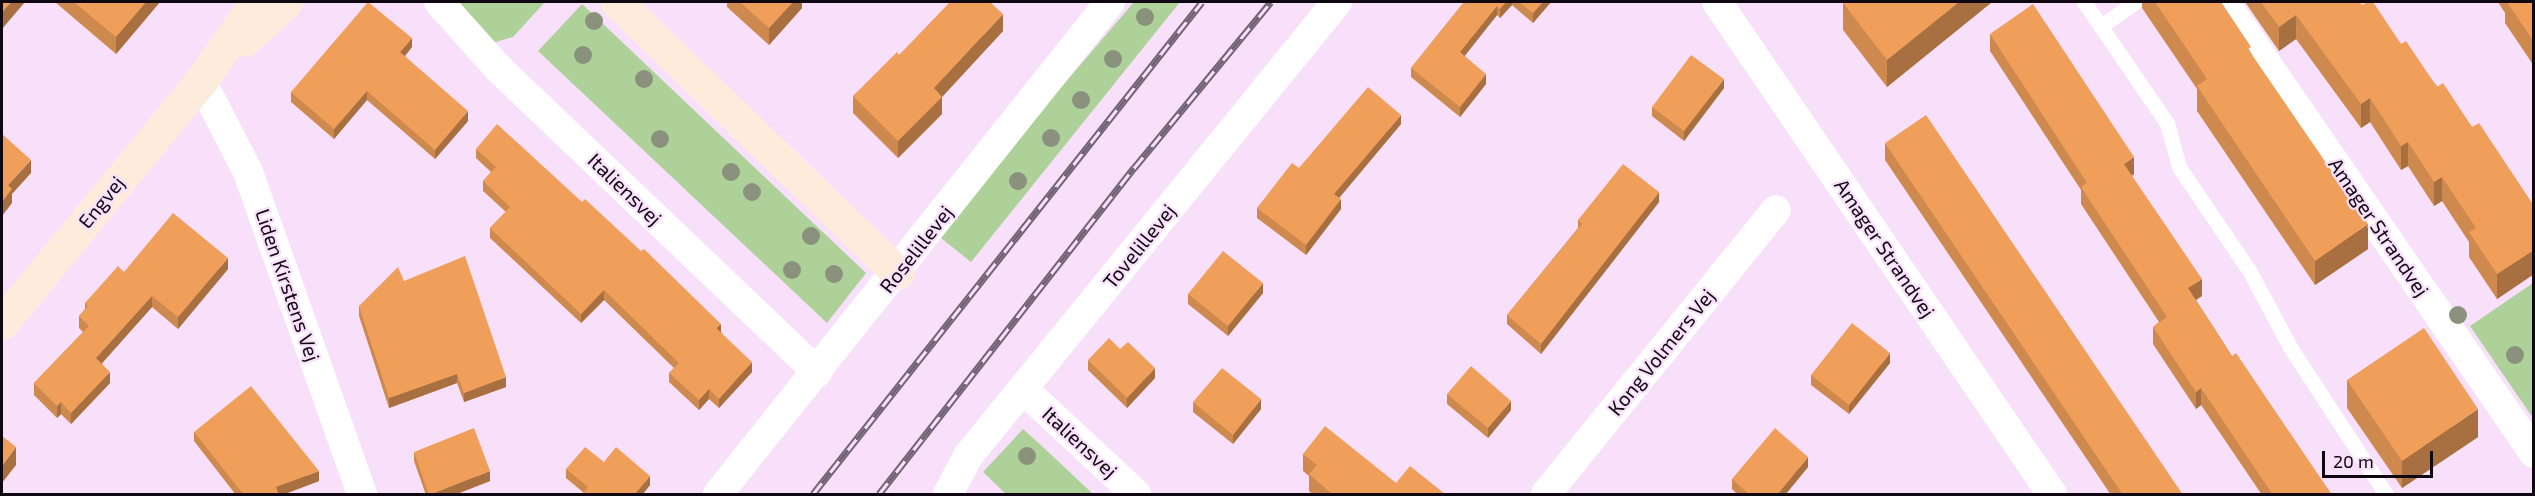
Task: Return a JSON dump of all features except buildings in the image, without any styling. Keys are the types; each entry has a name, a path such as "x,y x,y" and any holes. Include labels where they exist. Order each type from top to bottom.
{"street":[{"name":"Engvej","path":"2,323 201,81 256,2"},
{"name":"Engvej","path":"201,81 286,2"},
{"name":"Italiensvej","path":"439,2 498,68 817,372"},
{"path":"617,2 897,273"},
{"name":"Roselillevej","path":"718,495 897,273 1110,2"},
{"name":"Tovelillevej","path":"948,495 968,456 1337,2"},
{"name":"Amager Strandvej","path":"1717,2 2052,495"},
{"name":"Amager Strandvej","path":"2224,2 2534,453"},
{"name":"Liden Kirstens Vej","path":"201,81 248,172 362,495"},
{"name":"Kong Volmers Vej","path":"1546,495 1776,210"},
{"name":"Italiensvej","path":"1023,388 1136,495"}],"lane":[{"path":"2084,2 2167,123 2179,167 2250,272 2290,347 2386,495"},
{"path":"2101,26 2135,2"}],"green space":[{"path":"458,2 545,2 513,37 492,43"},
{"path":"1134,2 1180,2 971,262 936,234"},
{"path":"582,4 866,273 827,323 538,51"},
{"path":"2533,283 2533,418 2470,326"},
{"path":"1023,429 1093,494 1006,494 983,472"}],"railway":[{"path":"813,494 1202,2"},
{"path":"879,494 1134,168 1271,2"}]}
